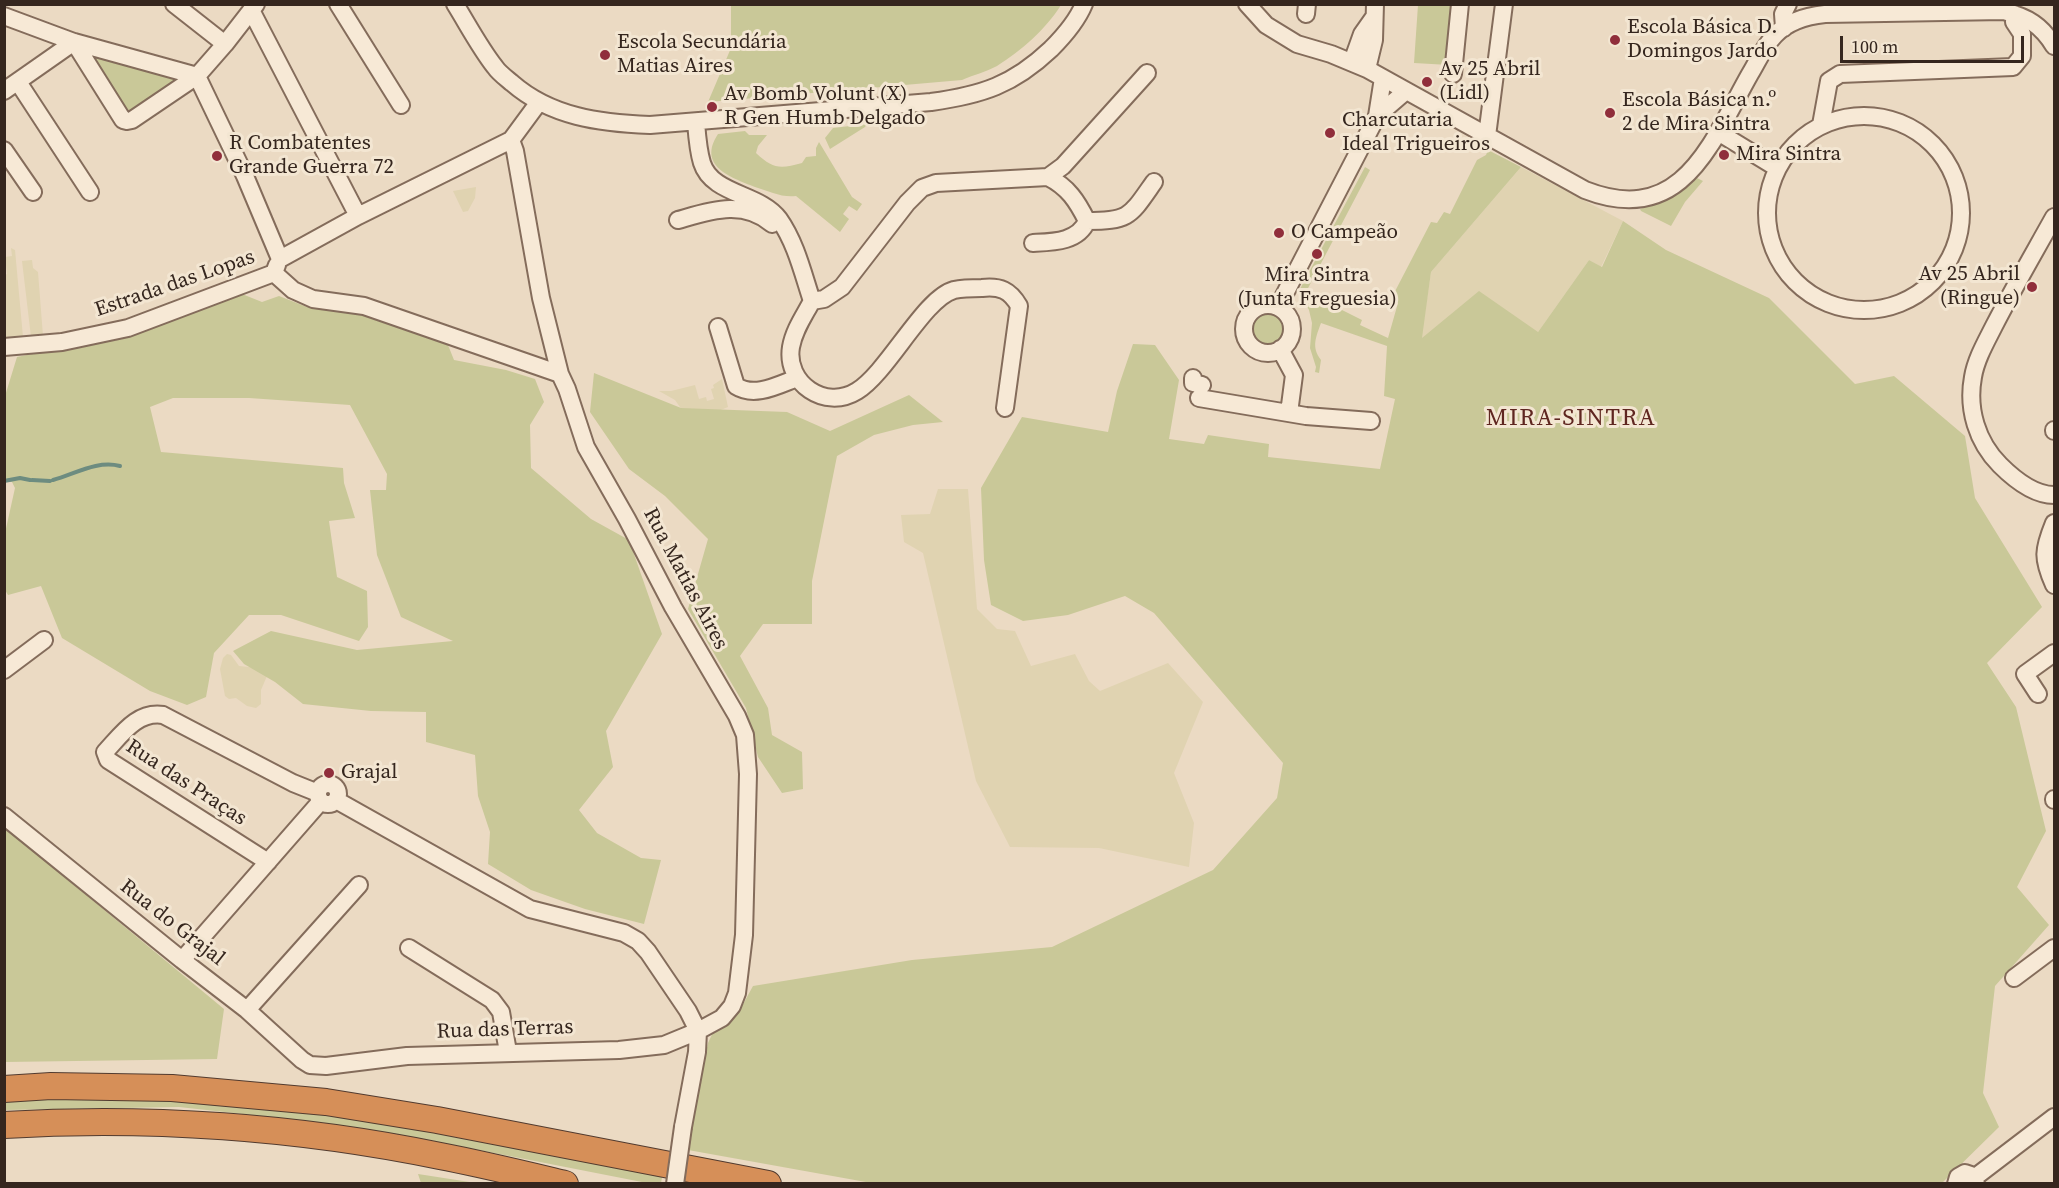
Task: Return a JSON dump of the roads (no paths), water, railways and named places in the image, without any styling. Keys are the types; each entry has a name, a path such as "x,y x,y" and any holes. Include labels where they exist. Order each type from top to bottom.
{"highway":[{"path":"4,1081 51,1086"},
{"path":"4,1089 51,1086 172,1088 326,1102 448,1122 768,1184"},
{"path":"4,1125 144,1123 266,1131 439,1155 565,1184"},
{"path":"4,1140 144,1123"}],"street":[{"path":"4,11 8,4"},
{"path":"174,4 225,44"},
{"path":"338,4 401,105"},
{"path":"455,4 496,69 520,91 538,102 577,117 616,124 650,125 931,102 965,97 1015,78 1039,60 1071,27 1084,4"},
{"path":"1247,4 1266,25 1297,44 1331,54 1383,78 1585,190 1603,197 1633,200 1659,194 1684,179 1703,156 1718,132 1767,44 1784,27 1814,10 2004,11 2031,20 2044,31 2055,46"},
{"path":"1453,74 1460,4"},
{"path":"1487,136 1504,4"},
{"path":"1784,27 1783,15 1788,4"},
{"path":"74,42 123,120 127,121 132,120 197,76 254,8 358,216"},
{"path":"1359,66 1374,40 1375,10"},
{"path":"1359,66 1362,34 1375,10"},
{"path":"1821,125 1829,81 1840,75 2013,67 2022,56 2022,34 2014,22 2014,14"},
{"path":"4,16 74,42 197,76 245,176 277,266 293,290 313,298 364,306 560,374"},
{"path":"1331,54 1362,34"},
{"path":"74,42 11,86 90,192"},
{"path":"1048,177 1063,166 1147,73"},
{"path":"1278,307 1377,116 1383,78"},
{"path":"1377,116 1406,91"},
{"path":"511,140 538,102"},
{"path":"1849,116 1878,116 1906,124 1930,140 1949,163 1959,188 1962,210 1961,231 1952,257 1936,280 1915,297 1884,309 1850,310 1819,300 1792,280 1778,261 1770,239 1766,216 1768,192 1777,168 1796,143 1821,125 1849,116"},
{"path":"696,122 703,165 710,177 719,185 767,207 778,218 791,240 812,301 796,328 791,347 791,361 797,378 815,396 835,398 855,393 872,379 937,300 953,290 996,286 1014,296 1019,306 1005,408"},
{"path":"1718,132 1777,168"},
{"name":"Estrada das Lopas","path":"4,347 62,342 128,328 277,266 358,216 511,140"},
{"name":"Rua Matias Aires","path":"511,140 515,151 541,298 560,374 586,447 627,519 673,608 737,716 745,735 748,774 746,881 744,935 737,993 732,1006 722,1018 698,1032"},
{"path":"4,150 33,192"},
{"path":"812,301 824,299 842,287 907,202 922,188 936,183 1048,177 1061,183 1071,193 1087,221"},
{"path":"1087,221 1118,220 1124,217 1137,205 1154,182"},
{"path":"678,220 713,211 738,209 762,215 791,240"},
{"path":"2055,217 1984,347 1973,375 1971,398 1975,428 1990,456 2013,479 2036,490 2055,495"},
{"path":"1033,243 1067,239 1083,230 1087,221"},
{"path":"1261,306 1278,307 1289,317 1291,324 1289,339 1280,349 1271,352 1254,349 1244,334 1247,316 1261,306"},
{"path":"718,327 736,386 755,392 797,378"},
{"path":"1280,349 1294,375 1289,413"},
{"path":"1198,387 1289,413 1371,421"},
{"path":"2055,523 2045,545 2046,566 2055,585"},
{"path":"4,670 44,639"},
{"path":"2038,694 2025,674 2055,653"},
{"name":"Rua das Praças","path":"268,862 108,760 105,752 136,720 152,713 164,715 325,798"},
{"path":"182,960 325,798 530,909 624,933 638,941 688,1011 698,1032 697,1052 675,1184"},
{"name":"Rua do Grajal","path":"4,816 247,1010 310,1065"},
{"path":"247,1010 359,885"},
{"path":"409,948 492,1000 501,1012 508,1052"},
{"path":"2014,978 2055,948"},
{"name":"Rua das Terras","path":"310,1065 326,1066 407,1056 619,1050 664,1045 698,1032"},
{"path":"1956,1184 1958,1177 1965,1173 1975,1181 2055,1117"}],"waterway":[{"path":"53,480 94,466 120,466"},
{"path":"4,481 20,478 30,480"},
{"path":"32,480 50,481"}],"place":[{"name":"Escola Básica D. Domingos Jardo","path":"1615,40"},
{"name":"Escola Secundária Matias Aires","path":"605,55"},
{"name":"Av 25 Abril (Lidl)","path":"1427,82"},
{"name":"Av Bomb Volunt (X) R Gen Humb Delgado","path":"712,107"},
{"name":"Escola Básica n.º 2 de Mira Sintra","path":"1610,113"},
{"name":"Charcutaria Ideal Trigueiros","path":"1330,133"},
{"name":"Mira Sintra","path":"1724,155"},
{"name":"R Combatentes Grande Guerra 72","path":"217,156"},
{"name":"O Campeão","path":"1279,233"},
{"name":"Mira Sintra (Junta Freguesia)","path":"1317,254"},
{"name":"Av 25 Abril (Ringue)","path":"2032,287"},
{"name":"Grajal","path":"329,773"}],"district":[{"name":"MIRA-SINTRA","path":"1571,419"}]}
